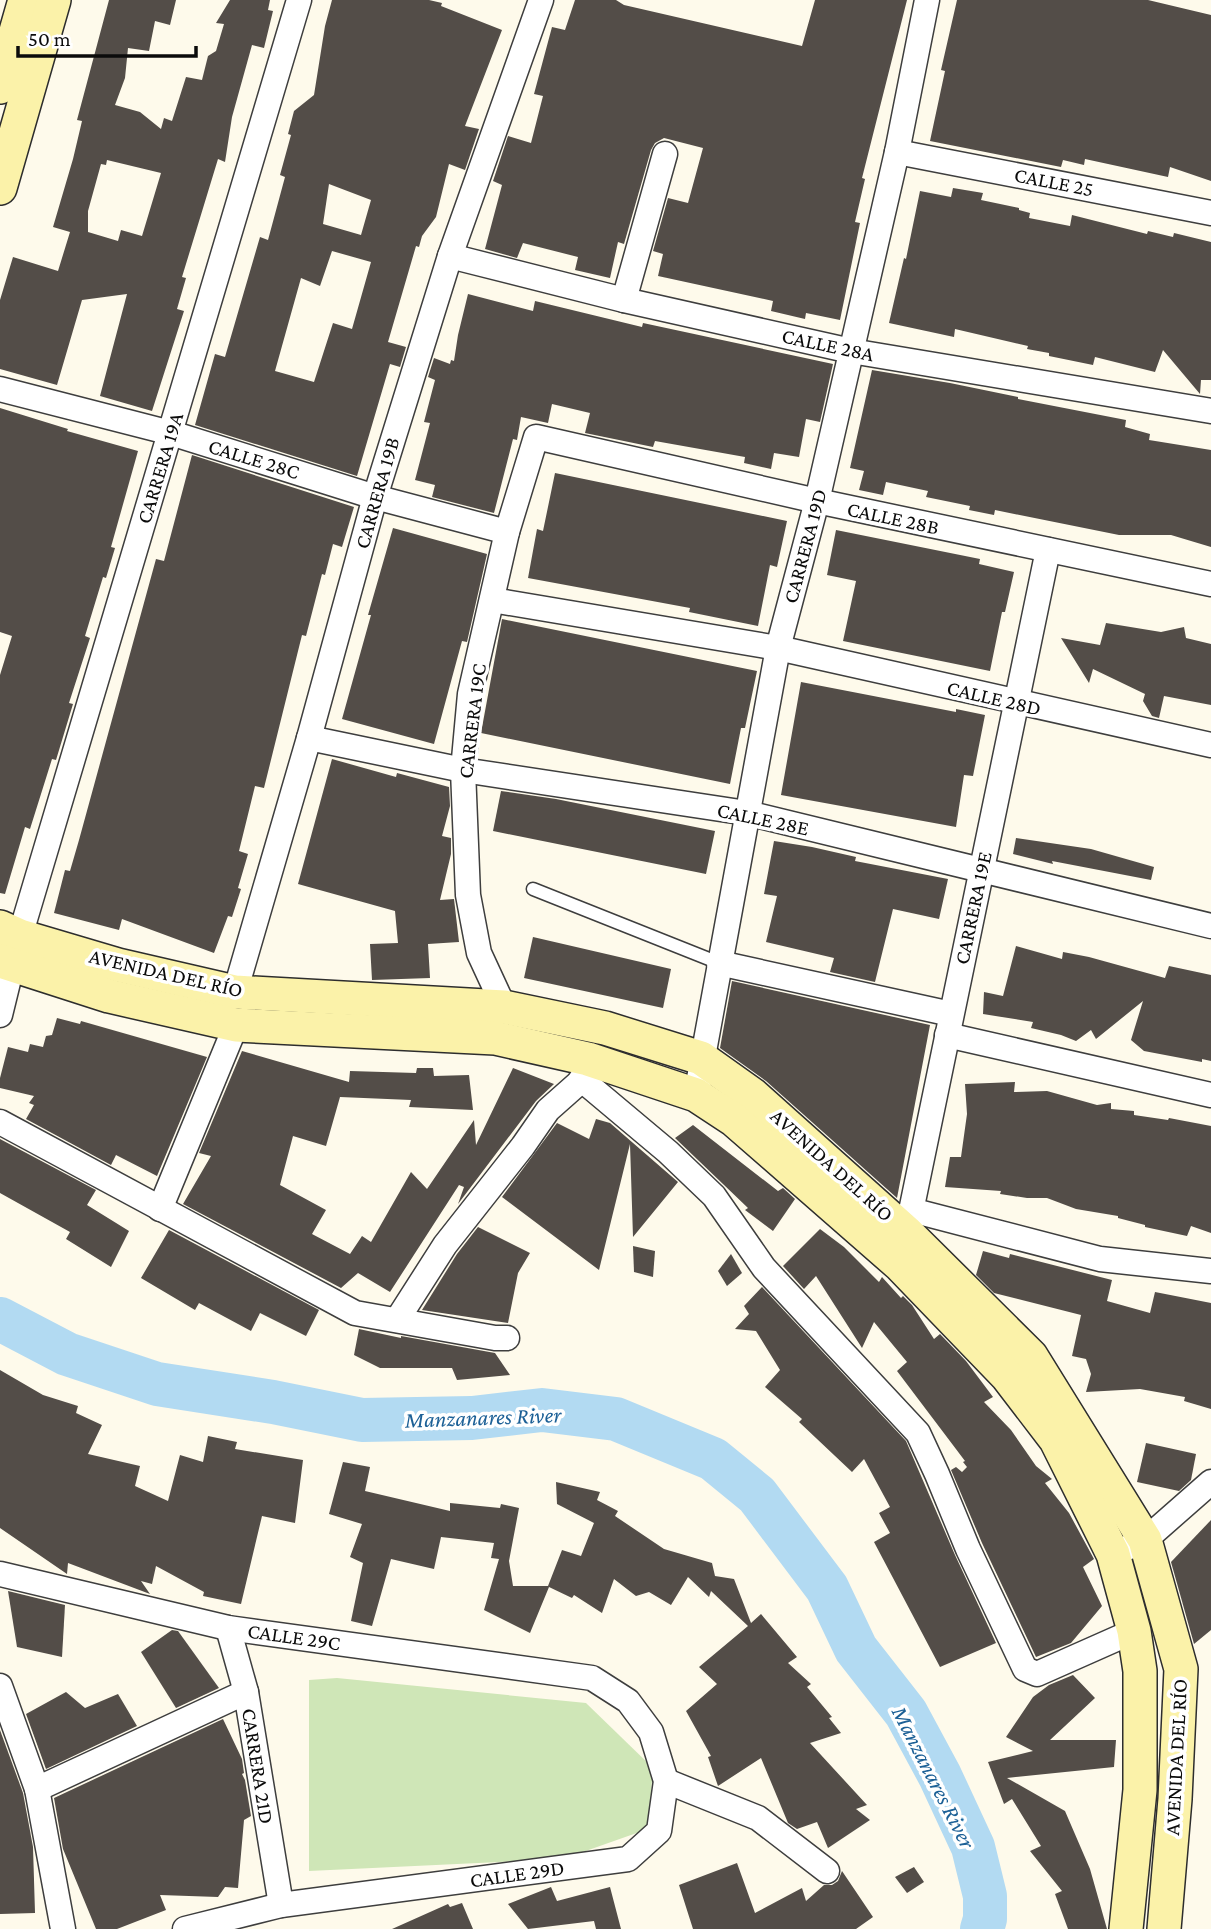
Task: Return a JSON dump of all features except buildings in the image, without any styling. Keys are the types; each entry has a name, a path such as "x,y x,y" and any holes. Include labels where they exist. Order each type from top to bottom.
{"main road":[{"path":"0,87 24,0"},
{"path":"0,188 54,0"},
{"name":"AVENIDA DEL RÍO","path":"8,948 118,965 235,992 504,1007 605,1028 701,1058 753,1095 908,1221 1031,1356 1145,1539 1181,1669 1175,1799 1164,1929"},
{"name":"AVENIDA DEL RÍO","path":"8,948 109,996 236,1025 495,1038 591,1071 696,1095 734,1120 900,1265 1007,1376 1056,1440 1113,1554 1134,1630 1140,1671 1140,1790 1126,1929"}],"street":[{"name":"CARRERA 19A","path":"0,1015 8,948 171,433 299,0"},
{"name":"CARRERA 19D","path":"696,1095 778,649 817,501 897,152 927,0"},
{"name":"CARRERA 19B","path":"235,992 375,497 450,256 537,1"},
{"name":"CALLE 25","path":"897,152 1211,213"},
{"path":"624,300 665,154"},
{"name":"CALLE 28A","path":"450,256 624,300 851,351 1211,411"},
{"name":"CALLE 28C","path":"0,389 171,433 375,497 508,532"},
{"name":"CALLE 28B","path":"536,437 817,501 1211,584"},
{"name":"CARRERA 19C","path":"504,1007 479,953 468,895 463,769 470,694 508,532 536,437"},
{"name":"CARRERA 19E","path":"900,1265 1048,550"},
{"name":"CALLE 28D","path":"492,600 778,649 1211,745"},
{"name":"CALLE 28E","path":"309,738 463,769 747,813 1211,926"},
{"path":"719,963 1211,1096"},
{"path":"160,1209 236,1025"},
{"path":"397,1320 445,1245 548,1110 591,1071 668,1152 715,1196 764,1268 918,1433 968,1549 1025,1669 1037,1674 1134,1630"},
{"path":"0,1122 355,1313 507,1338"},
{"path":"908,1221 1100,1259 1211,1271"},
{"path":"1113,1554 1145,1539 1211,1482"},
{"name":"CALLE 29C","path":"0,1574 228,1628 592,1678"},
{"name":"CARRERA 21D","path":"228,1628 246,1692 281,1905"},
{"name":"CALLE 29D","path":"185,1929 281,1905 628,1859 659,1831 666,1781 651,1732 628,1701 592,1678"},
{"path":"0,1686 37,1790 63,1929"},
{"path":"37,1790 246,1692"},
{"path":"666,1781 758,1818 827,1871"}],"lane":[{"path":"533,888 719,963"}],"green space":[{"path":"337,1678 586,1703 653,1768 648,1829 563,1859 309,1871 309,1680"}],"waterway":[{"name":"Manzanares River","path":"0,1319 67,1354 157,1384 273,1402 362,1420 472,1418 542,1410 616,1419 713,1459 757,1495 827,1588 856,1649 906,1713 940,1776 973,1847 985,1896 982,1929"}]}
